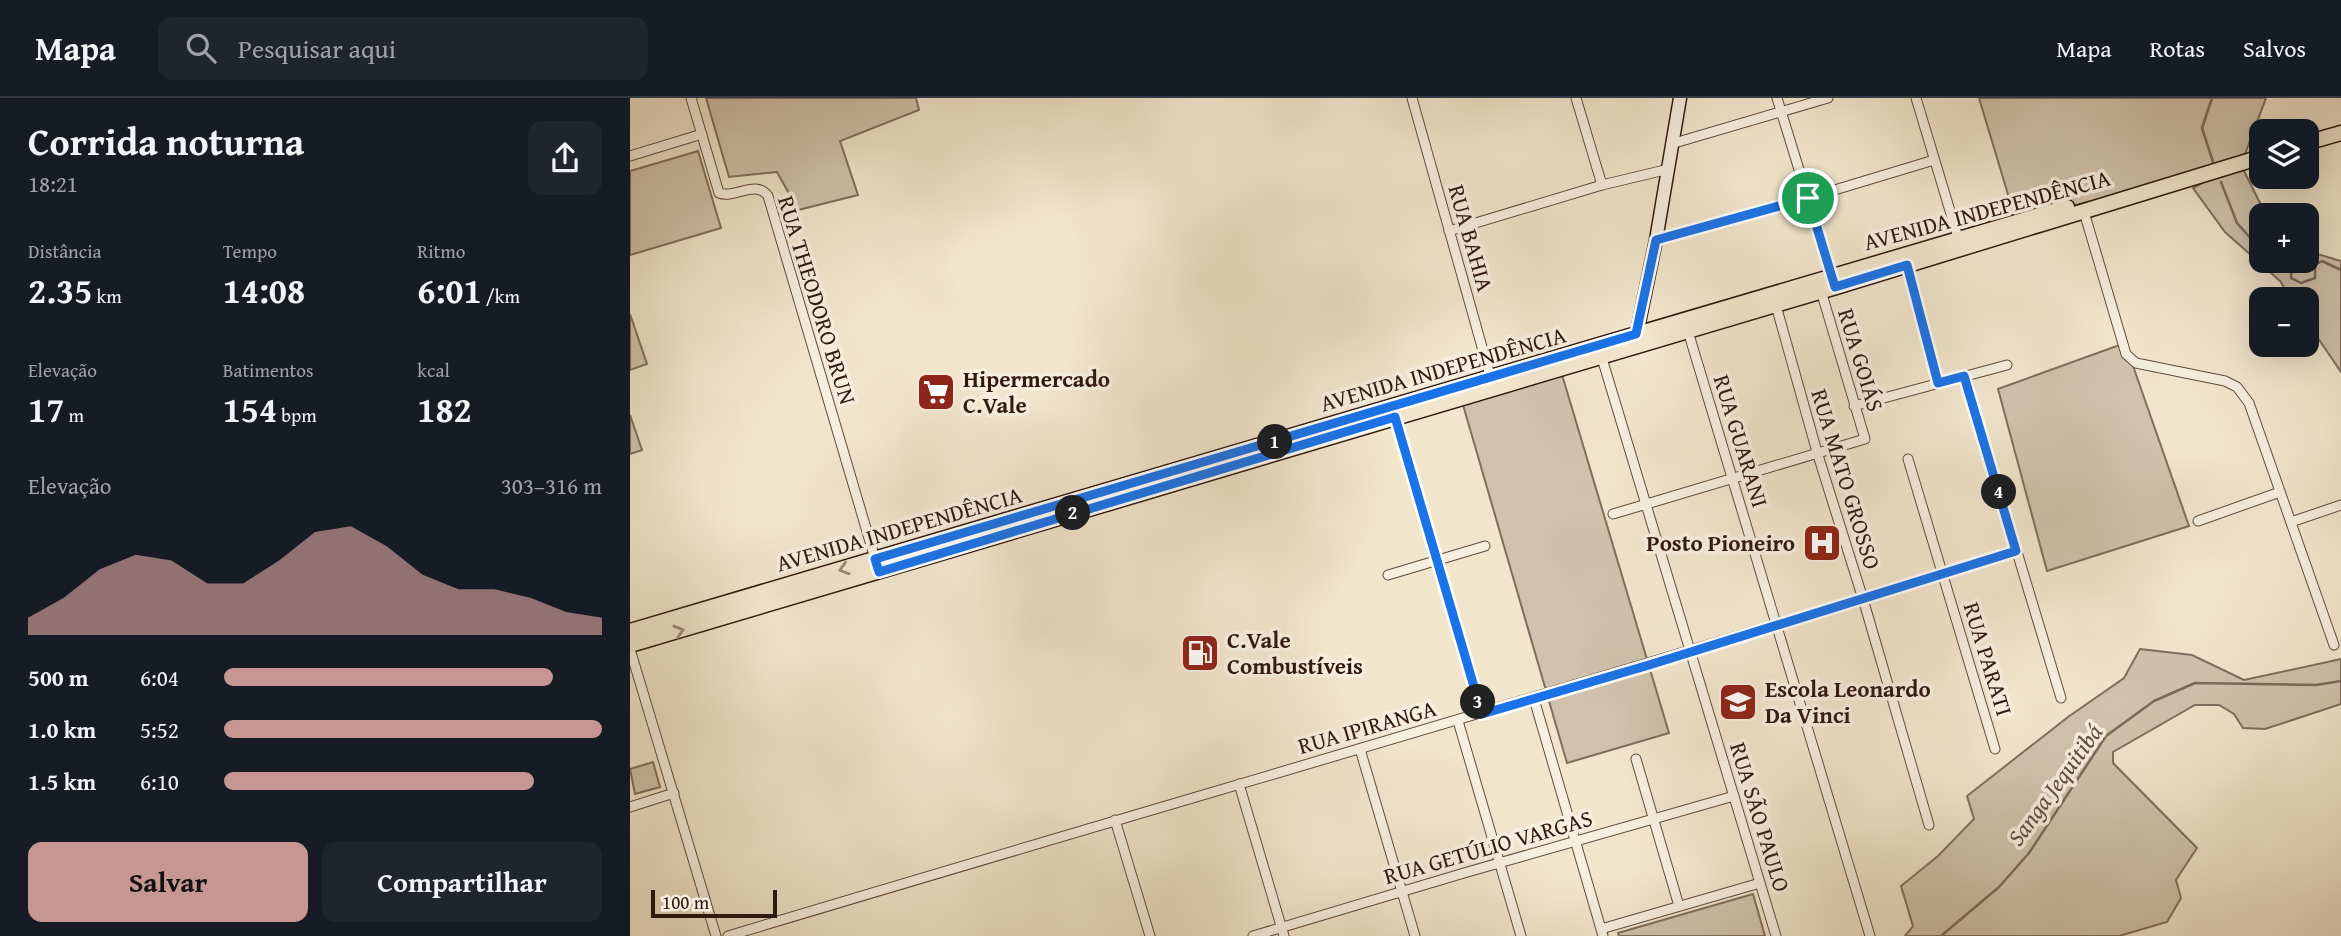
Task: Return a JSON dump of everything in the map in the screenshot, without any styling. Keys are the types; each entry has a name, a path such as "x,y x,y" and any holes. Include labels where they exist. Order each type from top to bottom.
{"main road":[{"path":"2319,139 2341,133"},
{"path":"2133,194 2249,161"},
{"name":"AVENIDA INDEPENDÊNCIA","path":"1984,236 2084,212 2133,194"},
{"name":"AVENIDA INDEPENDÊNCIA","path":"630,631 741,606 1635,340 1829,285 2087,202 2133,194"},
{"name":"AVENIDA INDEPENDÊNCIA","path":"630,647 741,606"}],"street":[{"name":"RUA THEODORO BRUN","path":"691,98 719,193 731,195 757,188 764,190 768,196 877,566"},
{"name":"RUA BAHIA","path":"1412,98 1492,383"},
{"path":"1576,98 1602,185"},
{"path":"1635,340 1656,240 1680,98"},
{"name":"RUA GOIÁS","path":"1777,98 1808,198 1854,406 1865,439 1816,452"},
{"path":"1671,144 1828,98"},
{"path":"1916,98 1960,244"},
{"path":"630,156 702,134"},
{"path":"1656,240 1934,160"},
{"path":"1449,231 1602,185 1669,169"},
{"path":"2084,212 2126,354 2136,363 2225,381 2237,387 2249,403 2334,645"},
{"path":"1905,260 1938,383"},
{"name":"RUA MATO GROSSO","path":"1774,299 1816,452 1863,599 1929,825"},
{"name":"RUA GUARANI","path":"1686,326 1870,936"},
{"name":"RUA SÃO PAULO","path":"1600,351 1776,936"},
{"path":"1854,406 2007,365"},
{"path":"1964,376 2061,698"},
{"path":"1393,413 1482,714"},
{"path":"1613,514 1816,452"},
{"name":"RUA PARATI","path":"1908,459 1995,749"},
{"path":"2198,521 2280,492"},
{"path":"2291,522 2341,505"},
{"path":"1388,575 1485,546"},
{"name":"RUA IPIRANGA","path":"728,936 1115,820 1534,699 2016,551"},
{"path":"630,647 716,936"},
{"path":"1534,699 1602,933 1679,906 1760,883"},
{"path":"1458,720 1521,936"},
{"path":"1360,749 1415,936"},
{"path":"1636,759 1679,906"},
{"path":"1240,784 1282,932"},
{"path":"630,807 674,793"},
{"name":"RUA GETÚLIO VARGAS","path":"1253,936 1282,932 1400,892 1734,796"},
{"path":"1115,820 1150,936"}],"shaded area":[{"path":"706,98 916,98 919,110 840,141 858,195 798,210 777,172 729,177"},
{"path":"1979,98 2266,98 2258,119 2249,119 2249,143 2242,162 2133,194 2087,202 2016,221"},
{"path":"698,151 721,228 630,255 630,171"},
{"path":"2242,167 2249,181 2249,189 2253,189 2260,203 2249,203 2249,253 2225,232 2193,188 2219,174"},
{"path":"2319,255 2341,261 2341,372 2319,340 2319,287 2284,287 2271,273 2319,273"},
{"path":"630,314 647,364 630,370"},
{"path":"2125,343 2189,526 2047,571 1998,389"},
{"path":"1560,368 1669,733 1567,763 1461,398"},
{"path":"630,415 642,450 630,454"},
{"path":"2140,649 2192,655 2244,680 2341,659 2341,704 2265,729 2243,728 2234,714 2219,705 2195,705 2113,752 2113,763 2197,848 2176,880 2181,898 2167,922 2119,936 1905,936 1913,926 1901,886 1938,856 1974,819 1967,796 2068,717 2124,678"},
{"path":"653,762 660,787 635,794 630,769"},
{"path":"1753,894 1765,936 1619,936 1618,933"}],"waterway":[{"path":"2212,98 2202,128 2213,162"},
{"path":"2221,182 2237,223 2249,236"},
{"path":"2319,263 2322,261 2341,270"},
{"path":"2291,273 2291,278 2301,283 2315,278 2315,273"},
{"name":"Sanga Jequitibá","path":"1941,936 1999,887 2029,853 2106,736 2154,701 2195,683 2316,685 2341,681"}],"place":[{"name":"Hipermercado C.Vale","path":"936,392"},
{"name":"Posto Pioneiro","path":"1822,543"},
{"name":"C.Vale Combustíveis","path":"1200,653"},
{"name":"Escola Leonardo Da Vinci","path":"1738,702"}],"route":[{"path":"1808,198 1835,287 1907,265 1938,383 1964,376 2016,551 1482,714 1395,417 879,572 875,559 1636,334 1656,240 1808,198"}]}
